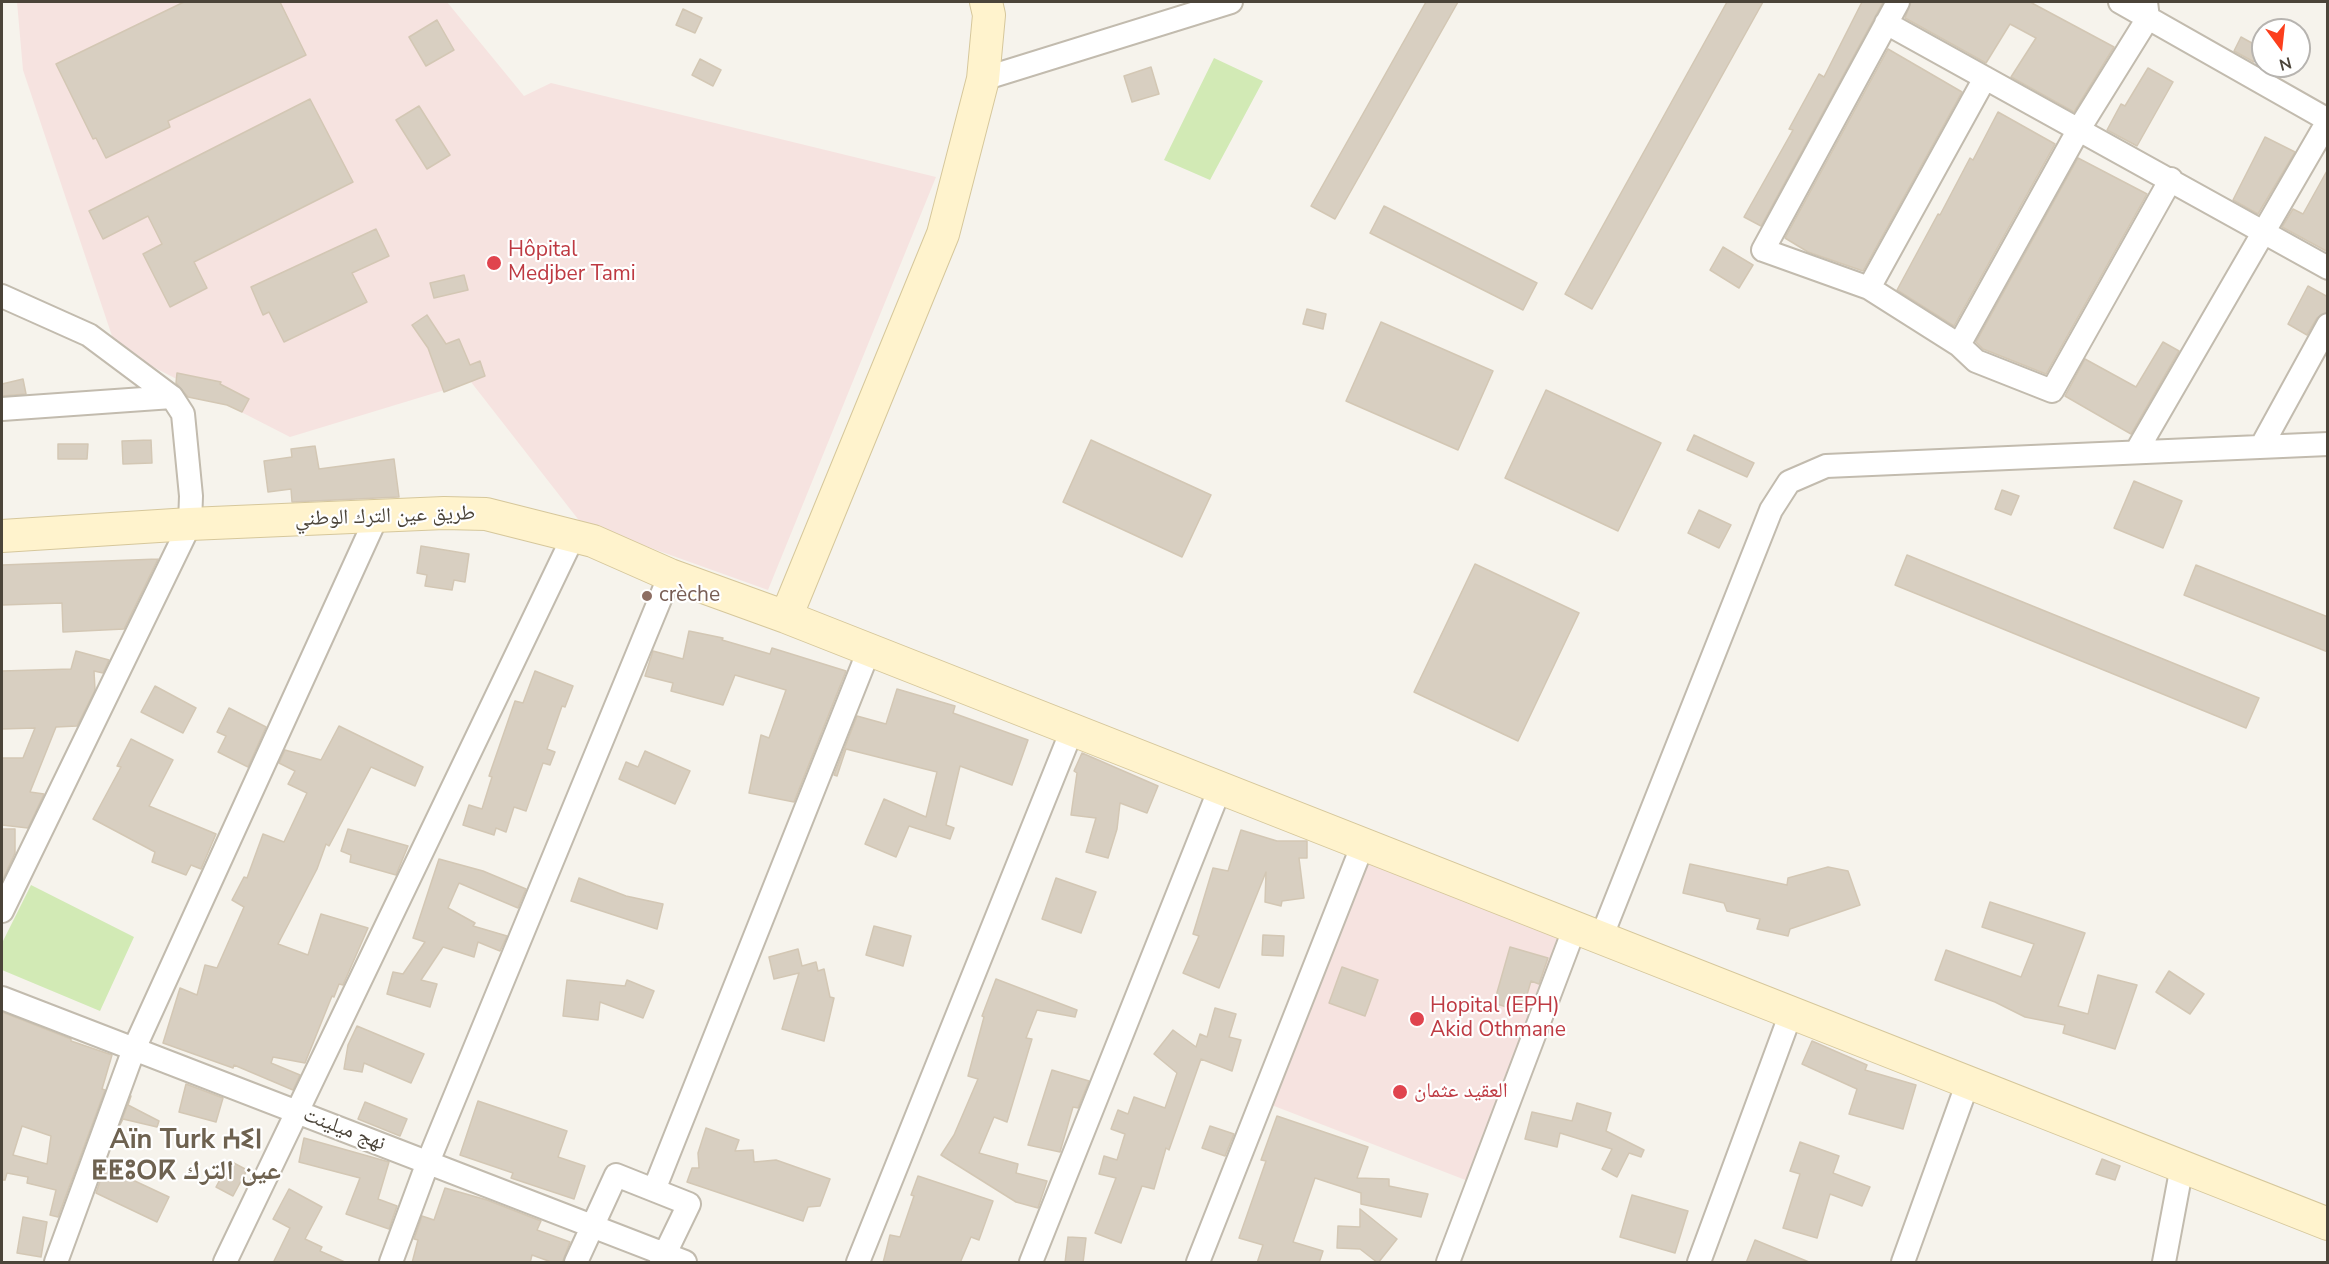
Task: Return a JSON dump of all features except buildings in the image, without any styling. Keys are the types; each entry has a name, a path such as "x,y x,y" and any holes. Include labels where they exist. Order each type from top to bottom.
{"main road":[{"path":"786,617 943,234 984,79 989,15 986,2"},
{"name":"طريق عين الترك الوطني","path":"2,536 190,524 486,514 593,541 670,575 786,617 2328,1224"}],"street":[{"path":"984,79 1231,2"},
{"path":"1898,2 1763,250 1869,288 1959,345 1976,361 2052,391 2171,179"},
{"path":"2120,2 2147,10 2328,120 2262,230 2136,452"},
{"path":"1959,345 2147,10"},
{"path":"1886,23 2328,268"},
{"path":"1869,288 1985,78"},
{"path":"2,296 89,335 172,397 183,414 190,524 2,911"},
{"path":"2261,447 2328,325"},
{"path":"2,409 172,397"},
{"path":"1448,1263 1588,933 1772,510 1789,482 1826,466 2328,444"},
{"path":"56,1263 134,1049 377,516"},
{"path":"225,1263 573,537"},
{"path":"391,1263 428,1162 670,575"},
{"path":"654,1190 869,650"},
{"path":"858,1263 1072,730"},
{"path":"1031,1263 1220,788"},
{"path":"1198,1263 1363,844"},
{"name":"نهج ميلينت","path":"2,998 428,1162 591,1226 670,1260"},
{"path":"1699,1263 1791,1013"},
{"path":"1904,1263 1968,1082"},
{"path":"2164,1263 2182,1166"},
{"path":"576,1263 616,1175 689,1204 670,1260"}],"shaded area":[{"name":"Hôpital Medjber Tami","path":"17,2 447,2 524,96 551,83 936,177 768,590 581,523 471,382 290,437 116,348 23,70"},
{"name":"Hopital (EPH) Akid Othmane","path":"1371,857 1563,935 1468,1181 1269,1104"}],"green space":[{"path":"1214,58 1263,81 1210,180 1164,160"},
{"path":"31,885 134,937 100,1011 2,970 2,943"}],"place":[{"name":"Hôpital Medjber Tami","path":"494,263"},
{"name":"crèche","path":"647,596"},
{"name":"Hopital (EPH) Akid Othmane","path":"1417,1019"},
{"name":"العقيد عثمان","path":"1400,1092"}],"district":[{"name":"Aïn Turk ⵄⵉⵏ ⵟⵟⵓⵔⴽ عين الترك","path":"186,1156"}]}
